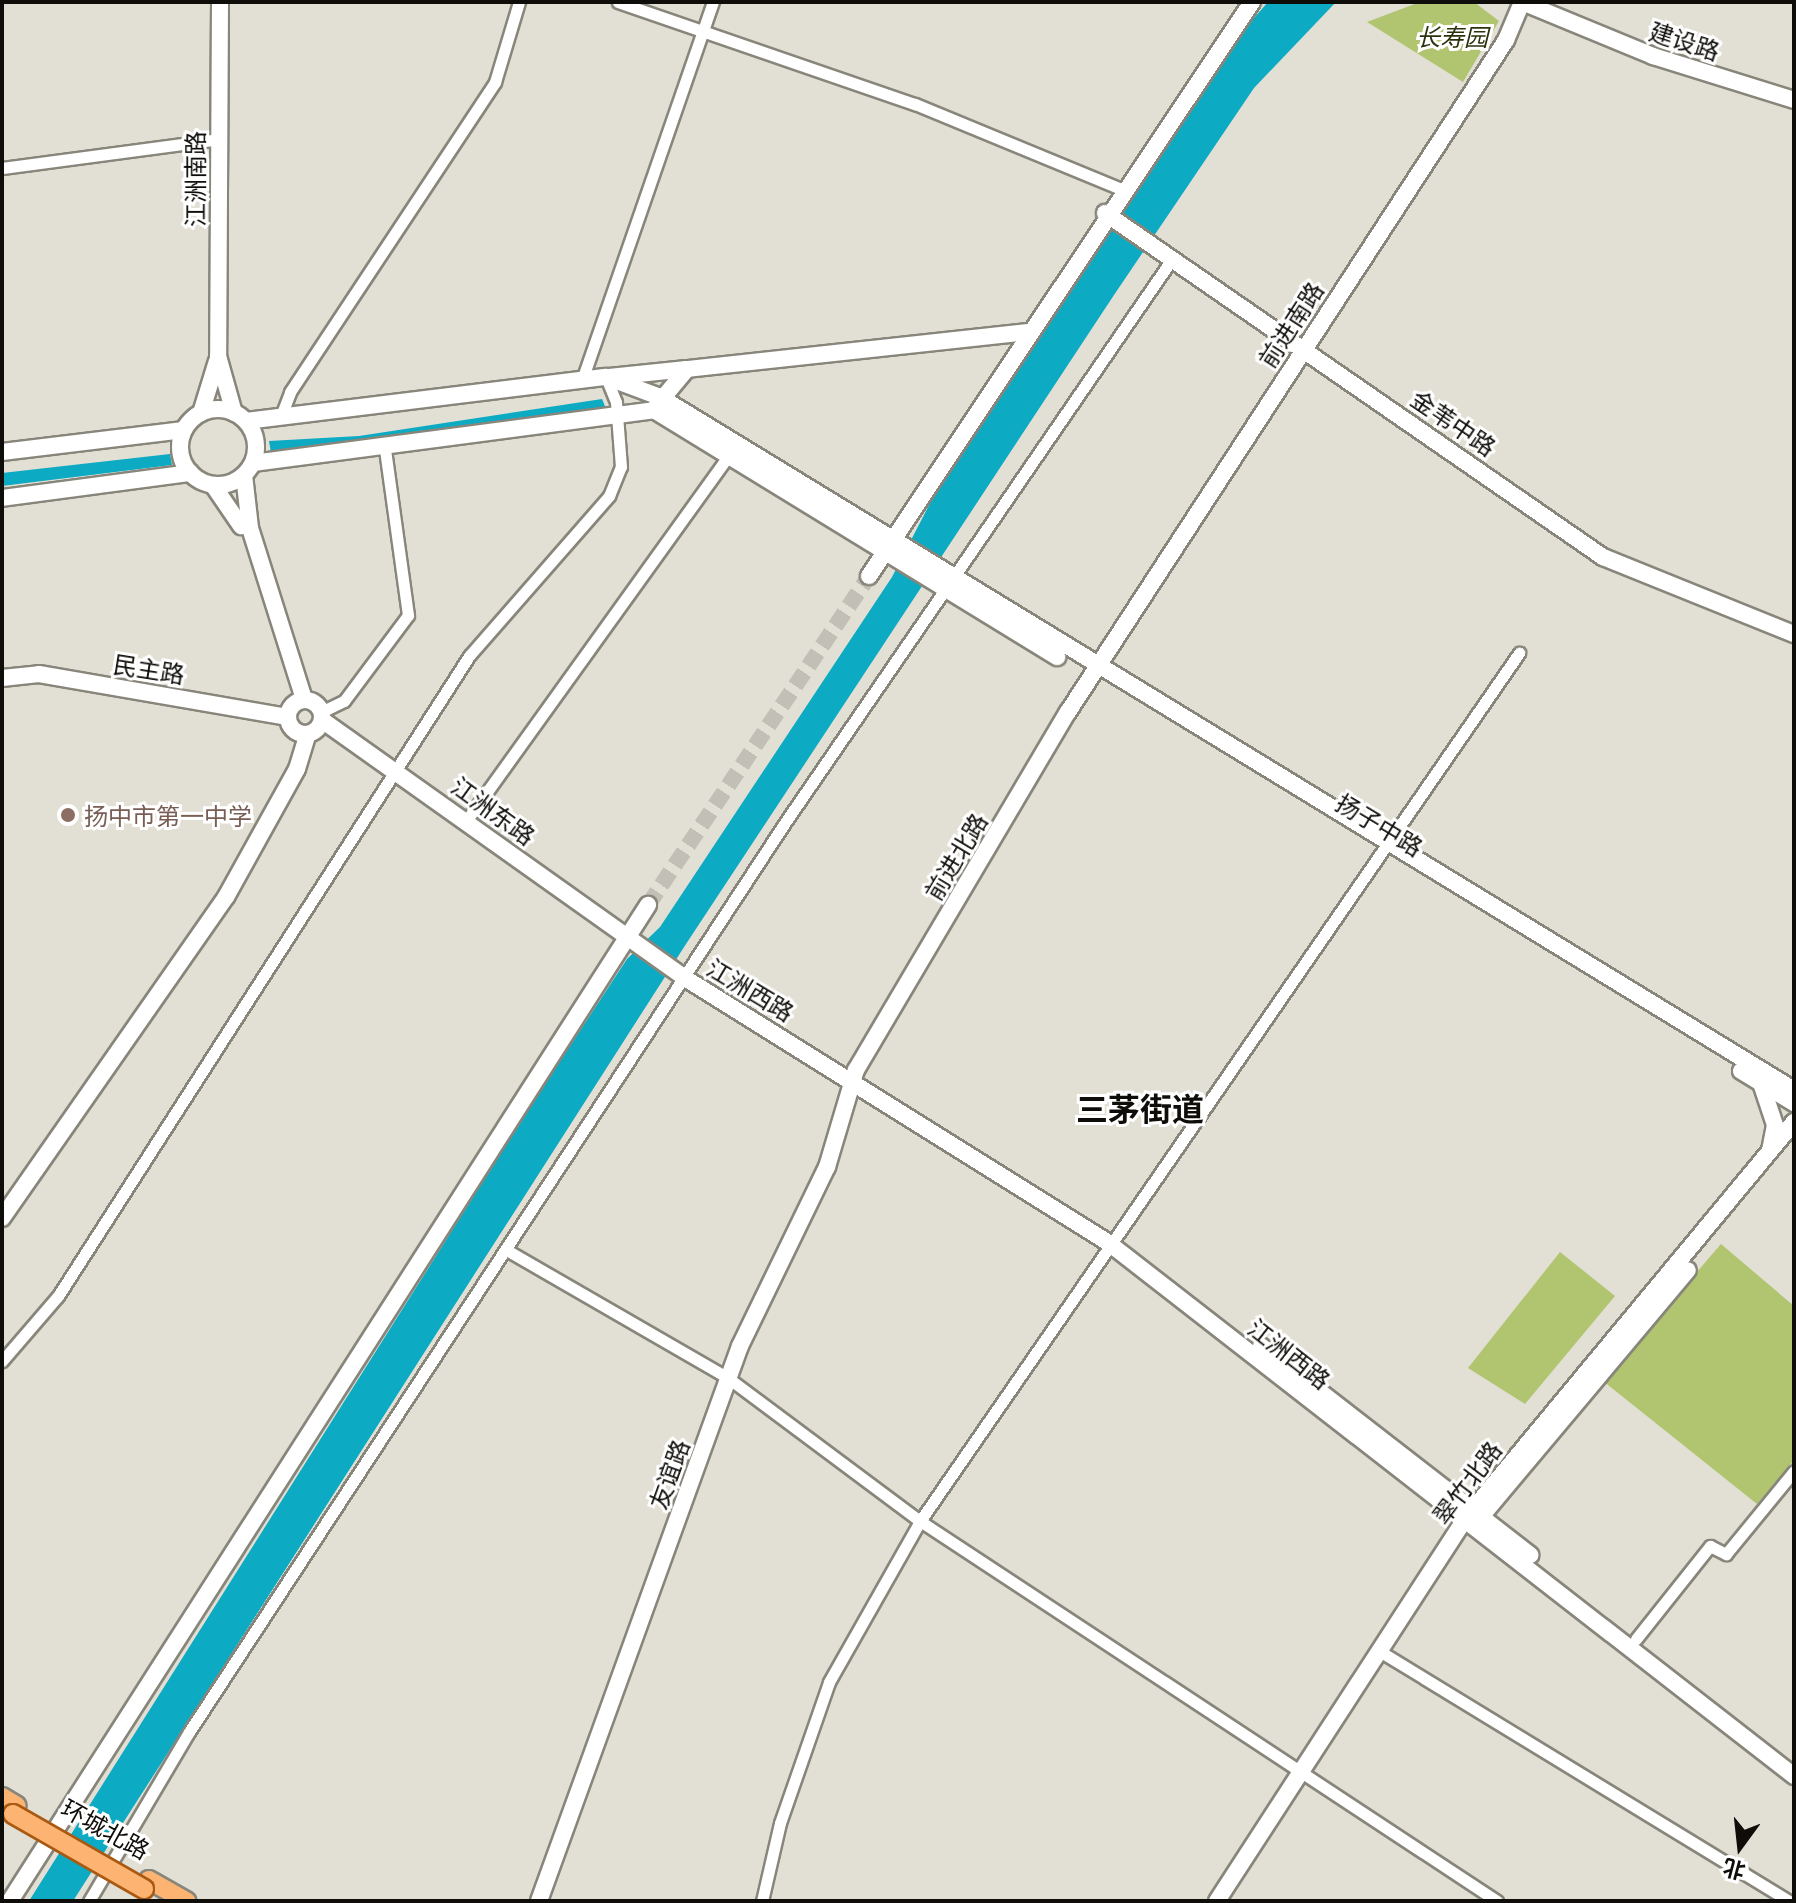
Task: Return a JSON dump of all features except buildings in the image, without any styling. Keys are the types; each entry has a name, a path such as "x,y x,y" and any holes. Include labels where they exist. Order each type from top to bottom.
{"main road":[{"name":"江洲南路","path":"218,356 220,2"},
{"path":"869,576 892,547 1027,332 1108,216 1121,189 1252,2"},
{"name":"建设路","path":"1521,4 1794,100"},
{"name":"前进南路","path":"1093,673 1506,40 1521,4"},
{"name":"金苇中路","path":"1108,216 1154,251 1303,348 1603,557 1794,634"},
{"path":"201,413 240,417 281,416 1027,332"},
{"path":"190,473 180,447 184,430 201,413 218,356"},
{"path":"218,356 240,417 256,440 248,469 247,518 300,699"},
{"path":"213,485 248,469 615,420 657,404 687,369"},
{"path":"606,377 657,404 892,547"},
{"path":"657,404 729,455 892,547"},
{"path":"2,452 184,430"},
{"path":"2,498 190,473 213,485 236,509 300,699"},
{"name":"扬子中路","path":"892,547 1794,1103"},
{"name":"前进北路","path":"854,1074 1093,673"},
{"name":"民主路","path":"2,678 39,674 288,717"},
{"path":"300,699 288,717 307,736"},
{"name":"江洲东路","path":"300,699 320,717 466,821 686,973"},
{"path":"2,1218 226,897 307,736 320,717"},
{"name":"扬子中路","path":"1385,850 1794,1090"},
{"path":"10,1901 632,938 648,905"},
{"name":"江洲西路","path":"686,973 854,1074 1113,1239 1794,1762"},
{"name":"友谊路","path":"539,1901 728,1378 827,1167 854,1074"},
{"path":"1761,1083 1775,1125 1767,1160"},
{"name":"翠竹北路","path":"1227,1901 1304,1776 1473,1517 1767,1160 1794,1122"},
{"name":"翠竹北路","path":"1217,1901 1386,1655 1473,1517 1794,1141"},
{"name":"江洲西路","path":"1473,1517 1794,1776"},
{"name":"环城北路","path":"9,1806 146,1884 186,1901"},
{"name":"环城北路","path":"146,1884 165,1901"}],"street":[{"path":"281,416 290,392 495,82 519,2"},
{"path":"618,2 915,104 1121,189"},
{"path":"582,380 713,2"},
{"path":"2,168 218,139"},
{"path":"89,1901 189,1732 510,1252 784,824 1170,262"},
{"path":"2,1361 58,1296 393,768 469,656 609,496 621,467 606,377"},
{"path":"320,717 344,701 408,615 385,449"},
{"path":"466,821 729,455"},
{"path":"762,1901 780,1823 829,1682 920,1521 1519,653"},
{"path":"510,1252 728,1378 920,1521 1497,1901"},
{"path":"1636,1639 1710,1546 1726,1554 1794,1471"},
{"path":"1782,1485 1794,1495"},
{"path":"1386,1655 1789,1901"}],"green space":[{"name":"长寿园","path":"1420,2 1474,2 1499,21 1463,82 1367,22"},
{"path":"1721,1244 1794,1306 1794,1460 1757,1504 1603,1381"},
{"path":"1560,1252 1615,1296 1525,1404 1468,1368"}],"water":[{"path":"1268,2 1336,2 1254,88 1114,295 686,944 73,1901 29,1901 530,1107 627,959 660,927 892,577 942,480 1233,42"},
{"path":"602,399 607,411 271,453 269,441 359,436"},
{"path":"170,454 172,465 2,486 2,473"}],"tunnel":[{"path":"648,905 869,576"}],"place":[{"name":"扬中市第一中学","path":"68,815"}],"district":[{"name":"三茅街道","path":"1140,1107"}]}
